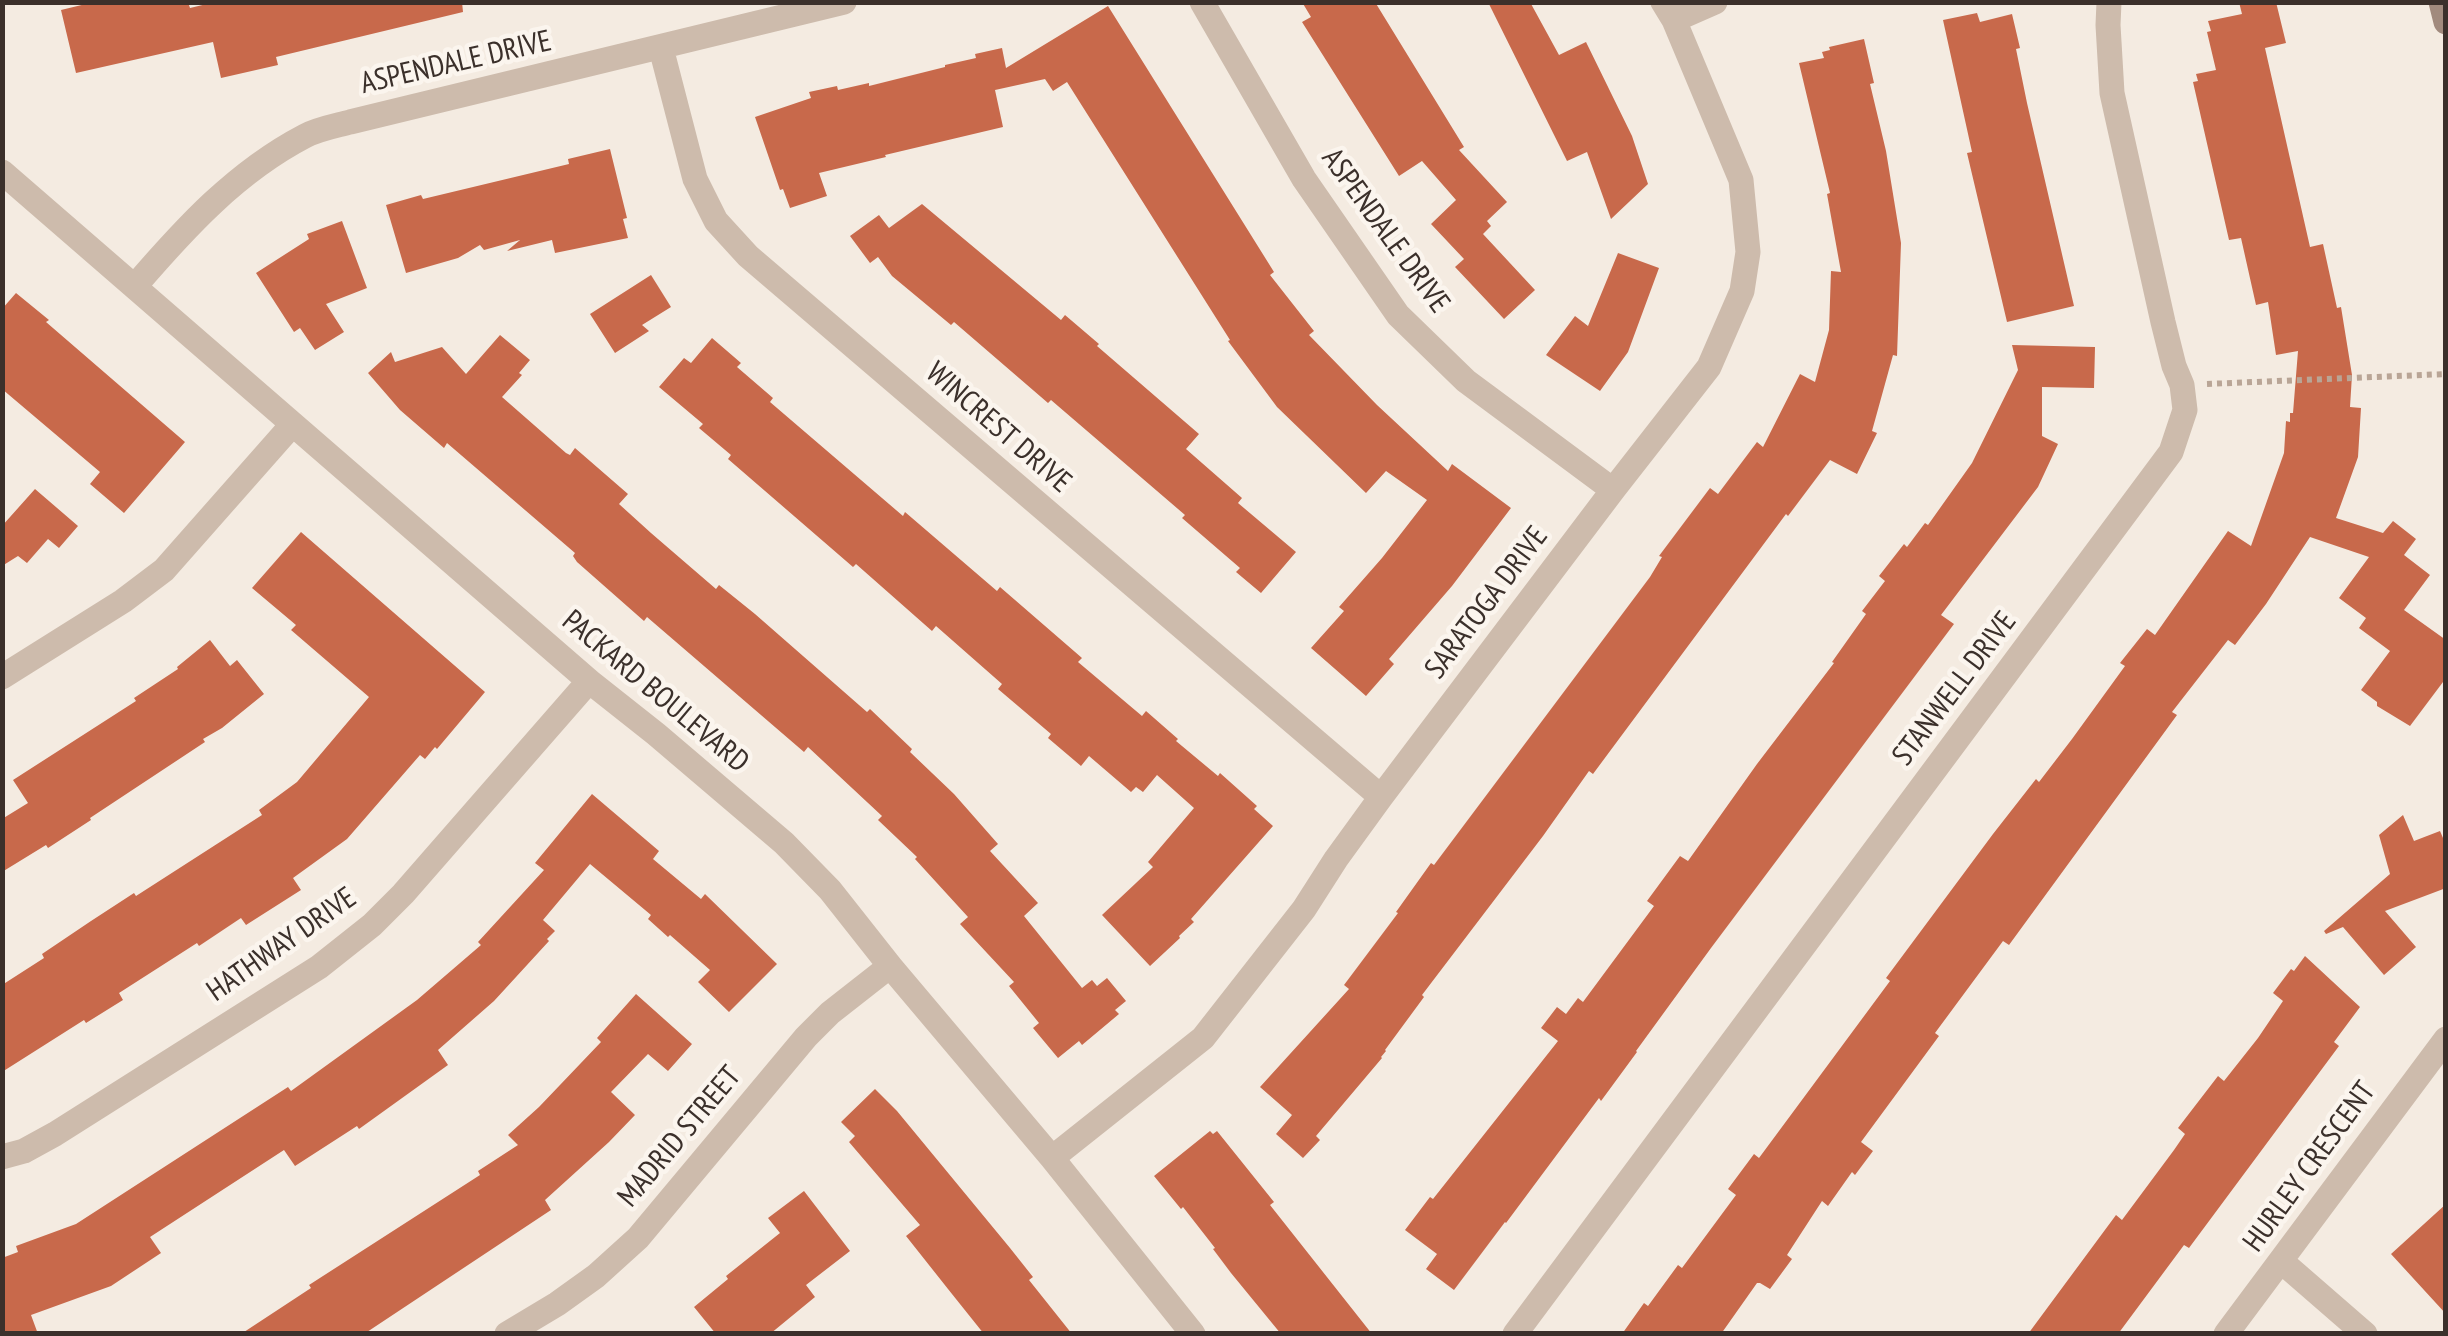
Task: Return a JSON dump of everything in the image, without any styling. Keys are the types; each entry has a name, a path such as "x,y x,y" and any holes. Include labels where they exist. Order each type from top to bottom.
{"main road":[{"path":"2441,2 2446,22"}],"street":[{"name":"ASPENDALE DRIVE","path":"135,286 195,218 248,171 308,134 844,2"},
{"name":"ASPENDALE DRIVE","path":"1202,2 1304,178 1398,315 1466,382 1613,490"},
{"path":"1668,11 1715,2"},
{"name":"STANWELL DRIVE","path":"1515,1334 2171,452 2185,410 2182,386 2162,322 2112,92 2109,2"},
{"name":"SARATOGA DRIVE","path":"1052,1158 1203,1038 1709,367 1742,291 1748,252 1741,180 1668,11"},
{"name":"WINCREST DRIVE","path":"661,48 695,178 716,221 748,256 1381,797"},
{"name":"PACKARD BOULEVARD","path":"2,172 589,680 784,843 830,890 1193,1334"},
{"path":"2,677 123,601 164,570 292,425"},
{"name":"HATHWAY DRIVE","path":"2,1157 24,1151 55,1134 319,967 372,926 589,680"},
{"name":"MADRID STREET","path":"508,1334 596,1276 638,1238 806,1037 890,966"},
{"name":"HURLEY CRESCENT","path":"2226,1334 2446,1039"},
{"path":"2281,1261 2366,1334"}],"path":[{"path":"2182,386 2446,374"}],"building":[{"path":"94,2 188,2 190,8 215,2 462,2 463,12 276,57 278,65 221,78 213,42 76,73 61,10"},
{"path":"1302,2 1375,2 1464,147 1459,150 1507,202 1487,221 1491,226 1483,234 1535,290 1504,319 1455,267 1464,259 1431,224 1456,200 1422,161 1399,176 1302,22 1311,17"},
{"path":"1488,2 1530,2 1559,55 1586,42 1632,136 1648,184 1611,219 1587,152 1567,161"},
{"path":"2239,2 2276,2 2286,43 2265,48 2310,247 2323,244 2337,308 2341,307 2352,375 2350,407 2361,408 2358,457 2336,518 2383,533 2393,521 2416,539 2404,555 2430,575 2404,610 2446,640 2446,678 2410,726 2377,706 2361,690 2390,651 2359,628 2366,618 2339,598 2369,557 2310,537 2235,645 2228,640 2172,712 2177,715 2009,945 2003,941 1935,1033 1939,1036 1861,1142 1873,1151 1828,1206 1822,1201 1787,1255 1792,1259 1770,1289 1757,1283 1721,1334 1622,1334 1678,1265 1682,1268 1736,1195 1728,1189 1754,1154 1759,1158 1993,834 2072,739 2125,666 2120,663 2147,629 2155,635 2228,531 2251,546 2284,453 2286,421 2290,422 2293,413 2298,351 2276,355 2268,302 2256,305 2241,238 2229,240 2193,82 2198,81 2196,74 2216,70 2208,21 2242,14"},
{"path":"1108,6 1274,272 1270,275 1314,331 1309,335 1448,471 1452,464 1511,508 1452,586 1389,659 1394,664 1366,696 1311,648 1344,611 1339,607 1427,500 1386,471 1366,493 1277,407 1228,341 1067,82 1053,91 1045,79 995,90 1003,127 819,173 827,196 790,208 783,189 780,190 755,117 811,98 809,92 837,86 838,90 869,86 1002,48 1006,68"},
{"path":"1977,13 1980,22 2012,14 2027,103 2074,306 2007,322 1967,153 1972,152 1943,20"},
{"path":"1864,39 1901,243 1897,356 1893,355 1872,431 1877,433 1857,474 1830,460 1786,514 1593,774 1589,771 1422,995 1382,1058 1316,1136 1320,1140 1303,1158 1276,1134 1292,1115 1260,1087 1349,989 1344,985 1431,863 1434,865 1650,577 1662,557 1659,556 1710,488 1718,494 1757,442 1763,447 1800,374 1815,382 1829,330 1831,271 1841,272 1827,194 1830,193 1799,63 1824,58 1822,52 1830,50 1829,47"},
{"path":"610,149 628,238 555,253 552,240 507,251 520,240 484,250 480,245 458,258 406,273 386,205 569,164 568,159"},
{"path":"922,204 1061,320 1065,315 1199,434 1186,449 1242,498 1238,503 1296,552 1261,593 1236,572 1240,568 1182,518 1185,515 1051,400 1048,403 954,322 951,325 892,276 878,257 870,263 850,236 879,215 889,228"},
{"path":"342,221 367,288 326,304 344,332 315,350 300,328 294,332 256,273 309,239 307,234"},
{"path":"1618,253 1659,268 1628,352 1600,391 1546,355 1575,316 1588,326"},
{"path":"651,275 671,307 642,325 649,331 615,353 590,314"},
{"path":"16,293 185,442 124,513 90,484 100,472 2,389 2,309"},
{"path":"500,335 530,360 502,397 566,453 570,455 575,448 628,494 619,504 651,533 716,589 719,585 755,614 867,712 870,709 912,749 910,752 998,844 990,851 1038,903 1024,916 1082,988 1092,980 1097,986 1107,978 1126,1001 1115,1010 1119,1014 1082,1045 1079,1041 1058,1058 1033,1028 1039,1023 1009,986 1014,982 960,924 968,917 917,857 878,820 882,816 808,747 804,752 647,617 644,621 577,562 575,553 447,443 444,448 400,410 368,373 391,352 395,362 442,347 466,374"},
{"path":"712,338 741,363 737,367 773,398 770,402 903,516 905,512 997,591 1000,587 1082,658 1078,662 1142,716 1146,711 1218,776 1220,773 1273,826 1191,919 1194,922 1180,938 1150,966 1102,915 1153,867 1148,862 1194,808 1157,775 1143,792 1136,787 1131,792 1089,756 1081,766 1048,738 1051,734 998,689 1002,684 936,626 932,631 728,459 731,455 699,428 703,424 659,387 684,358 691,363"},
{"path":"2012,345 2095,347 2094,388 2042,387 2042,436 2058,444 2038,487 1941,615 1954,624 1601,1101 1599,1098 1454,1290 1426,1269 1437,1254 1405,1230 1558,1041 1541,1028 1557,1007 1566,1014 1578,998 1583,1002 1654,906 1647,901 1680,856 1688,861 1834,663 1866,614 1862,611 1885,581 1879,576 1904,544 1907,547 1925,523 1928,525 1972,463 2018,370"},
{"path":"35,489 78,526 59,548 48,539 27,563 18,556 2,566 2,526"},
{"path":"301,532 485,692 437,749 425,759 420,755 347,839 293,878 301,890 246,925 241,918 199,946 197,943 119,993 123,1000 2,1072 2,985 91,921 262,815 259,810 297,782 369,697 291,630 296,625 252,588"},
{"path":"210,640 230,666 237,660 264,694 203,739 205,742 91,820 2,872 2,819 28,803 13,780 136,701 134,698 178,669"},
{"path":"592,794 659,851 653,859 701,899 705,894 777,964 729,1012 698,982 710,970 668,937 648,919 651,915 590,864 543,920 555,931 549,941 494,1001 438,1050 448,1065 359,1129 357,1126 295,1166 284,1150 150,1237 161,1253 111,1286 31,1315 38,1334 2,1334 2,1258 18,1252 16,1246 76,1224 288,1087 291,1091 417,1000 481,945 478,942 544,870 535,863"},
{"path":"2403,815 2414,841 2440,831 2446,845 2446,888 2385,911 2416,947 2384,975 2343,927 2326,934 2324,931 2390,874 2379,835"},
{"path":"2305,956 2360,1007 2334,1042 2339,1046 2189,1248 2184,1245 2118,1334 2028,1334 2116,1215 2122,1220 2174,1150 2185,1134 2178,1128 2218,1076 2224,1081 2258,1038 2283,1001 2273,993"},
{"path":"636,994 692,1044 668,1071 648,1054 611,1092 635,1115 545,1200 551,1210 364,1334 241,1334 311,1288 309,1285 480,1175 478,1171 518,1145 508,1135 601,1042 597,1038"},
{"path":"875,1089 1010,1248 1033,1277 1029,1280 1072,1334 984,1334 906,1236 920,1225 849,1142 855,1136 841,1122"},
{"path":"1210,1131 1217,1131 1274,1202 1270,1205 1372,1334 1281,1334 1231,1273 1183,1207 1154,1176"},
{"path":"804,1191 850,1251 806,1285 815,1297 770,1334 716,1334 694,1307 780,1233 768,1218"},
{"path":"2446,1204 2446,1314 2391,1254"}]}
